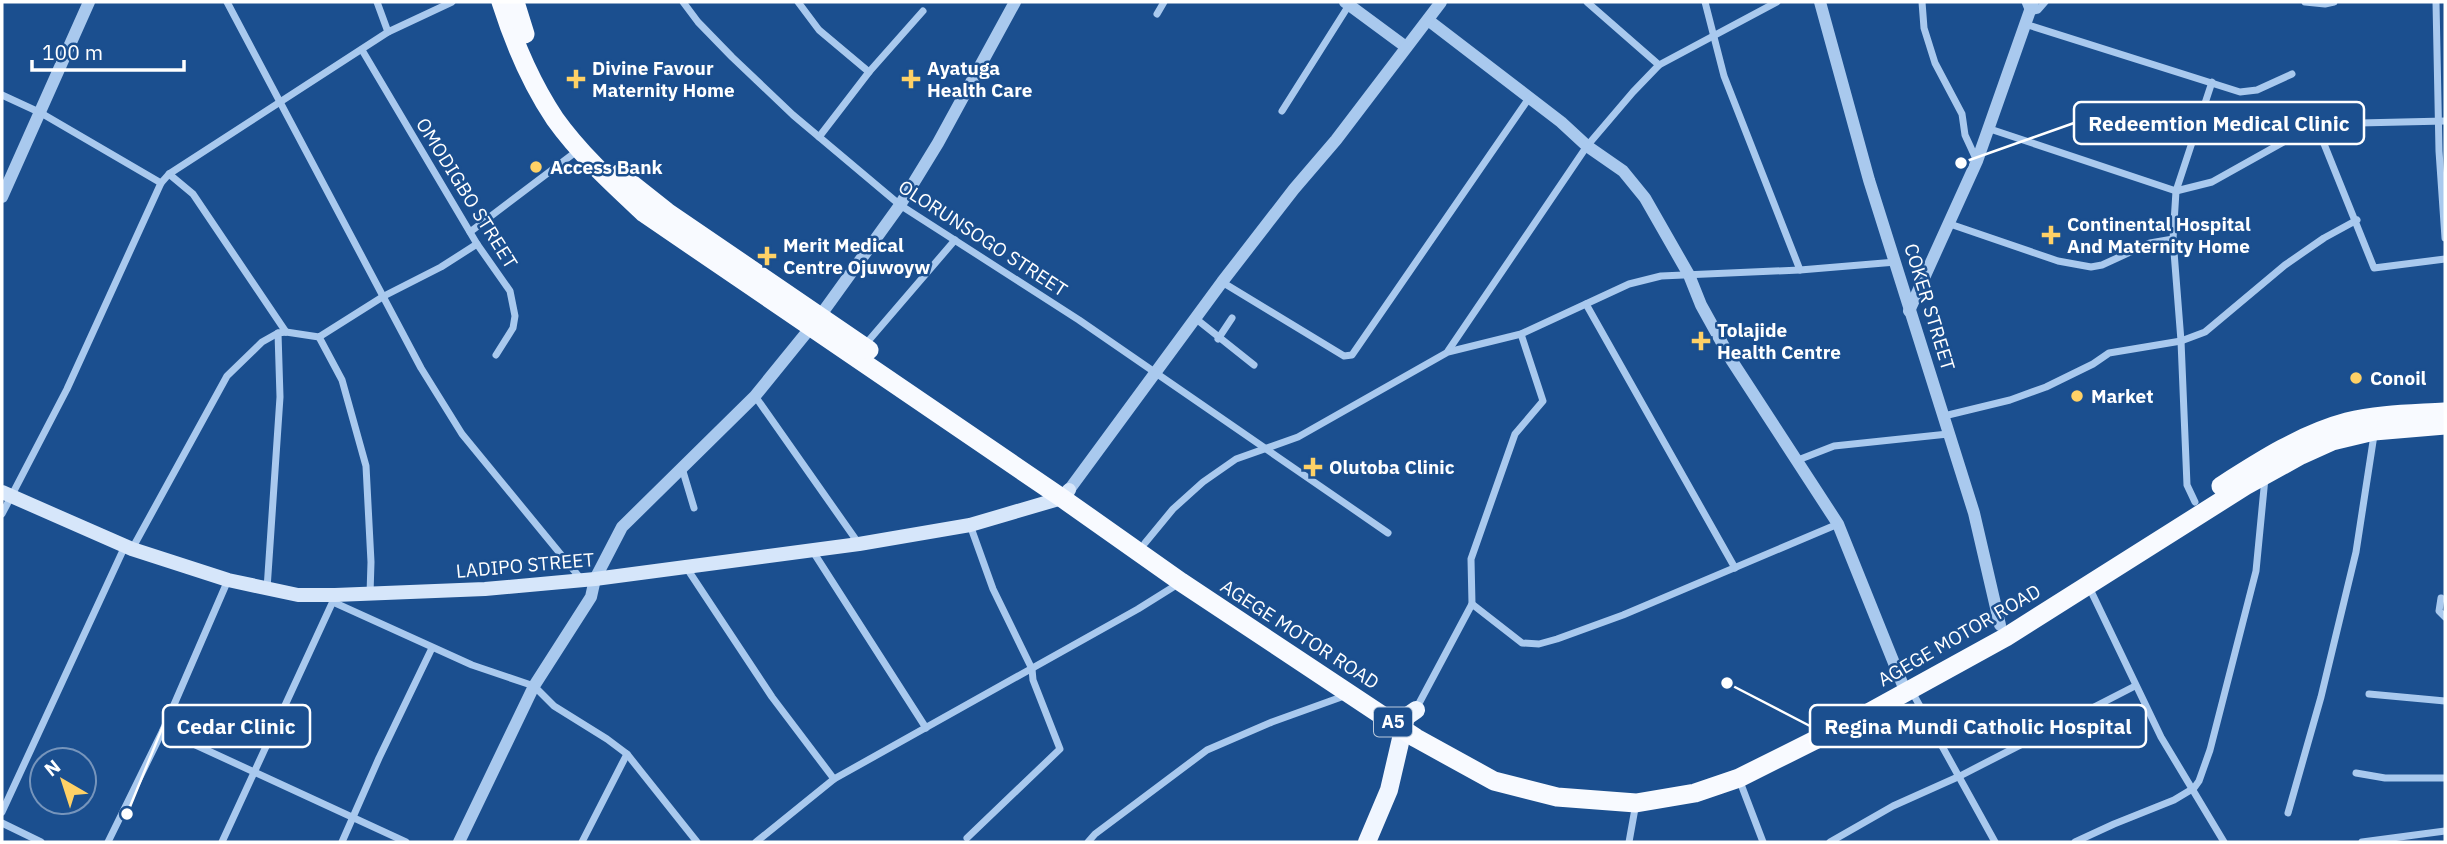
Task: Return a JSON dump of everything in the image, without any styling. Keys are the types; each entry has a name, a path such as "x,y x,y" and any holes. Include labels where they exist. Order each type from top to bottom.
{"highway":[{"name":"AGEGE MOTOR ROAD","path":"501,2 524,66 556,120 602,173 644,213 816,321 864,346 1181,582 1351,694 1412,724 1464,754 1532,782 1587,790 1644,790 1697,781 1737,770 1906,686 2089,586 2301,455 2332,441 2374,431 2445,425"},
{"name":"AGEGE MOTOR ROAD","path":"515,2 544,80 576,126 618,173 667,212 816,321 1066,494 1145,543 1494,781 1557,797 1636,803 1695,793 1739,779 1859,718 1906,686"},
{"name":"AGEGE MOTOR ROAD","path":"2003,631 2081,576 2195,502 2260,461 2311,435 2347,422 2445,412"}],"main road":[{"name":"LADIPO STREET","path":"6,494 128,547 228,580 267,590 334,599 370,594 485,589 588,579 859,544 970,526 1066,494"},
{"path":"1367,842 1412,724"},
{"path":"1375,842 1412,724"}],"street":[{"path":"2,197 89,2"},
{"path":"228,2 421,368 463,434 588,579 591,597 534,686 459,842"},
{"path":"377,2 388,32"},
{"path":"2,514 6,494 67,388 160,183 169,174 388,32 452,2"},
{"name":"OLORUNSOGO STREET","path":"683,2 698,22 732,57 900,205 1079,320 1388,533"},
{"path":"798,2 819,30 869,72"},
{"path":"588,579 622,527 755,396 816,321 900,205 938,143 1015,2"},
{"path":"1157,14 1164,2"},
{"path":"1066,494 1222,282 1336,140 1441,2"},
{"path":"1587,2 1658,65"},
{"path":"1705,2 1736,107 1800,270"},
{"path":"1448,352 1587,146 1658,65 1777,2"},
{"name":"COKER STREET","path":"1820,2 1869,180 1974,513 2003,631"},
{"path":"1922,2 1924,28 1935,63 1962,114 1965,135 1977,161"},
{"path":"2028,10 2038,10 2045,2"},
{"path":"2305,2 2334,2"},
{"path":"2436,2 2445,238"},
{"path":"1282,111 1347,3 1406,47"},
{"path":"2028,10 2240,92 2257,90 2292,74"},
{"path":"1909,311 1990,129 2028,10"},
{"path":"819,136 869,72 923,12"},
{"path":"1429,20 1587,146 1623,171 1653,209 1732,361 1838,524 1906,686 1960,776 1995,842"},
{"name":"OMODIGBO STREET","path":"362,50 477,244 510,291 516,316 513,328 496,355"},
{"path":"2195,502 2187,485 2181,341 2173,240 2176,191 2213,82"},
{"path":"2,95 41,113 160,183"},
{"path":"1222,282 1344,356 1352,355 1529,98"},
{"path":"1990,129 2176,191 2212,183 2316,124 2442,121"},
{"path":"2316,124 2357,220 2374,268 2445,260"},
{"path":"470,232 580,149"},
{"path":"169,174 193,194 282,332 267,590"},
{"path":"1944,416 2010,400 2046,387 2093,365 2109,353 2181,341 2205,332 2285,265 2324,238 2357,220"},
{"path":"1950,224 2058,261 2091,267 2102,265 2150,243 2173,240"},
{"path":"864,346 955,240"},
{"path":"2,812 128,547 227,376 262,342 282,332 319,337 384,296 441,267 477,244"},
{"path":"1145,543 1173,509 1203,482 1236,459 1298,437 1448,352 1521,334 1629,284 1661,276 1800,270 1896,262"},
{"path":"1586,304 1735,568"},
{"path":"1195,318 1254,365"},
{"path":"1218,339 1233,318"},
{"path":"1412,724 1472,604 1471,559 1507,453 1515,434 1542,401 1521,334"},
{"path":"319,337 342,380 366,466 370,594"},
{"path":"755,396 859,544"},
{"path":"2288,813 2321,697 2356,552 2374,431"},
{"path":"1798,460 1834,446 1948,434"},
{"path":"682,467 694,508"},
{"path":"2075,842 2126,818 2174,800 2199,781 2210,750 2256,571 2266,475"},
{"path":"1472,604 1522,643 1539,644 1623,615 1838,524"},
{"path":"967,838 1060,749 1033,680 1032,669 993,589 970,526"},
{"path":"812,549 926,729"},
{"path":"685,567 772,697 834,779"},
{"path":"108,842 163,730 228,580"},
{"path":"756,842 834,779 1181,582"},
{"path":"2089,586 2161,737 2224,842"},
{"path":"2441,598 2440,611 2445,617"},
{"path":"222,842 334,599 432,648 506,678 534,686 554,706 627,754 698,842"},
{"path":"342,842 432,648"},
{"path":"1830,842 1893,806 1960,776 2135,686"},
{"path":"1088,842 1207,750 1272,722 1351,694"},
{"path":"2369,694 2445,701"},
{"path":"163,730 406,842"},
{"path":"582,842 627,754"},
{"path":"2356,773 2385,778 2445,778"},
{"path":"1739,779 1763,842"},
{"path":"1629,842 1636,803"},
{"path":"2,823 41,842"},
{"path":"2362,842 2445,831"}],"place":[{"name":"Divine Favour Maternity Home","path":"576,79"},
{"name":"Ayatuga Health Care","path":"911,79"},
{"name":"Redeemtion Medical Clinic","path":"1961,163"},
{"name":"Access Bank","path":"536,167"},
{"name":"Continental Hospital And Maternity Home","path":"2051,235"},
{"name":"Merit Medical Centre Ojuwoyw","path":"767,256"},
{"name":"Tolajide Health Centre","path":"1701,341"},
{"name":"Conoil","path":"2356,378"},
{"name":"Market","path":"2077,396"},
{"name":"Olutoba Clinic","path":"1313,467"},
{"name":"Regina Mundi Catholic Hospital","path":"1727,683"},
{"name":"Cedar Clinic","path":"127,814"}]}
